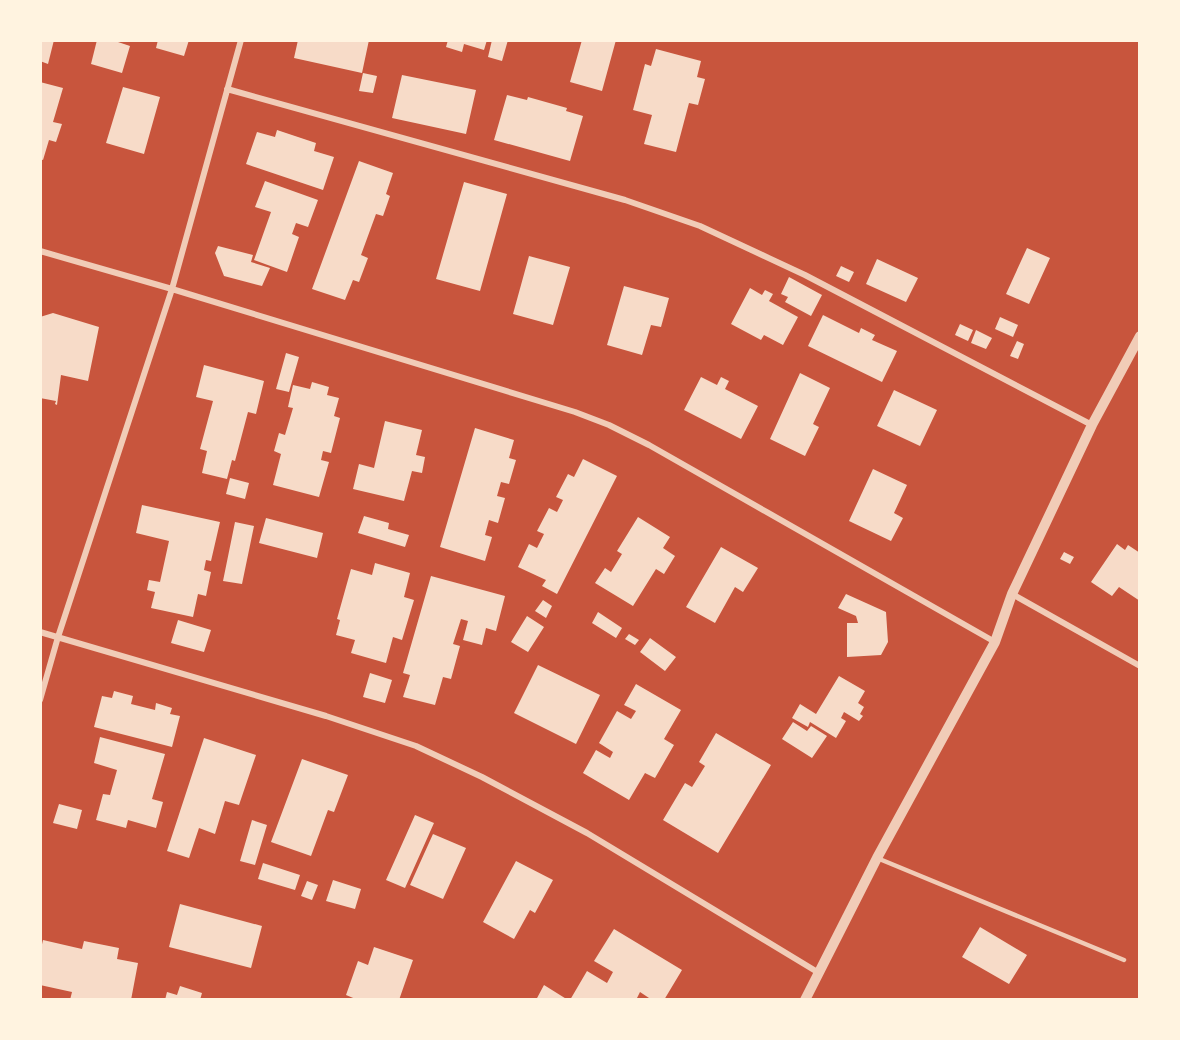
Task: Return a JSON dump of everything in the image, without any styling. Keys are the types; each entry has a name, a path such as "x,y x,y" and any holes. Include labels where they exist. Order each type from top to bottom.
{"street":[{"path":"40,700 58,637 172,289 241,40"},
{"path":"227,89 625,200 700,226 805,275 1092,426"},
{"path":"40,251 172,289 609,424 994,642"},
{"path":"805,999 877,858 994,642 1012,594 1092,426 1139,337"},
{"path":"1012,594 1140,666"},
{"path":"40,632 326,716 416,746 482,777 587,833 819,973"}],"lane":[{"path":"877,858 1124,960"}],"building":[{"path":"40,40 54,40 48,64 40,61"},
{"path":"97,40 112,40 130,46 122,73 91,64"},
{"path":"158,40 189,40 184,56 156,48"},
{"path":"298,40 369,40 362,73 294,58"},
{"path":"448,40 487,40 484,50 464,44 462,52 446,47"},
{"path":"492,40 508,40 502,61 488,57"},
{"path":"582,40 616,40 602,91 570,82"},
{"path":"656,49 701,61 697,77 705,79 698,105 689,103 676,152 644,144 652,115 633,110 645,64 651,66"},
{"path":"363,73 377,76 373,93 359,91"},
{"path":"402,75 476,90 466,134 392,118"},
{"path":"40,82 63,88 53,122 62,124 56,142 49,140 43,160 40,159"},
{"path":"123,87 160,97 144,154 106,143"},
{"path":"507,95 527,100 528,97 567,108 566,111 583,116 570,161 494,140"},
{"path":"277,130 316,143 314,151 334,157 323,190 246,164 257,132 275,137"},
{"path":"359,161 393,173 386,194 390,196 383,216 376,214 361,255 368,258 359,282 353,280 345,300 312,289"},
{"path":"265,181 318,200 308,227 296,223 292,234 299,237 287,272 254,260 271,212 255,207"},
{"path":"464,182 507,194 480,291 436,279"},
{"path":"218,246 253,255 251,262 270,268 262,286 224,276 215,253"},
{"path":"1027,248 1050,258 1029,304 1006,294"},
{"path":"529,256 570,267 553,325 513,314"},
{"path":"877,259 918,278 906,302 866,284"},
{"path":"841,266 854,272 849,282 836,276"},
{"path":"789,277 822,295 811,316 785,302 788,297 781,294"},
{"path":"624,286 669,298 661,327 651,325 642,355 607,345"},
{"path":"750,288 762,295 765,290 773,294 769,301 798,317 783,345 764,335 761,340 731,324"},
{"path":"53,313 99,327 88,381 61,375 57,405 56,401 40,398 40,317"},
{"path":"823,315 859,333 861,328 875,335 872,340 897,351 882,382 808,346"},
{"path":"1000,317 1018,325 1013,337 995,329"},
{"path":"960,324 973,330 968,341 955,335"},
{"path":"976,330 992,338 986,349 971,343"},
{"path":"1017,341 1024,344 1018,359 1010,356"},
{"path":"286,353 299,357 289,392 276,389"},
{"path":"204,365 264,381 256,414 248,412 235,461 232,460 227,479 202,473 207,451 200,449 213,401 196,397"},
{"path":"800,373 830,388 813,424 819,427 805,456 770,439"},
{"path":"701,377 717,385 721,377 729,381 725,389 758,406 741,439 684,410"},
{"path":"312,382 329,387 327,395 339,398 334,416 340,418 331,453 323,451 321,460 329,462 319,497 273,485 281,454 274,451 279,433 285,435 293,408 288,407 293,385 310,389"},
{"path":"894,390 937,410 920,446 877,426"},
{"path":"385,421 422,430 416,455 425,457 422,473 412,471 404,501 353,489 359,464 374,468"},
{"path":"475,428 514,440 509,458 516,460 509,484 501,482 497,496 505,498 498,523 489,520 485,535 492,537 485,561 440,547"},
{"path":"583,459 617,476 557,594 542,586 546,580 518,567 529,544 537,548 544,534 537,531 549,508 557,512 563,500 556,497 568,474 574,477"},
{"path":"873,469 907,485 894,513 903,518 891,541 849,521"},
{"path":"230,478 249,483 245,499 226,494"},
{"path":"142,505 220,522 211,561 206,560 204,570 211,572 206,596 198,594 193,617 151,608 155,592 147,590 149,580 160,582 169,541 136,533"},
{"path":"364,516 389,523 388,529 409,535 405,547 358,533"},
{"path":"638,517 670,537 663,548 675,556 664,574 656,569 633,606 595,583 605,568 611,572 622,554 617,551"},
{"path":"266,518 323,533 317,558 259,543"},
{"path":"235,522 254,526 242,584 223,581"},
{"path":"1117,544 1125,550 1128,545 1140,553 1140,601 1119,587 1112,596 1091,582"},
{"path":"721,547 758,568 743,592 735,587 715,623 686,607"},
{"path":"1064,552 1074,557 1070,564 1060,559"},
{"path":"375,563 410,573 404,597 414,600 402,640 393,637 386,663 351,653 355,640 336,635 340,620 337,619 351,569 372,575"},
{"path":"431,576 505,596 496,631 486,628 482,645 463,640 468,621 461,619 453,644 460,646 451,679 443,677 435,705 403,697 410,675 403,673"},
{"path":"846,594 886,612 888,642 881,655 847,657 847,623 858,623 856,616 838,608"},
{"path":"543,600 552,606 546,618 535,611"},
{"path":"598,612 622,628 616,638 592,623"},
{"path":"527,616 544,627 528,652 511,642"},
{"path":"178,620 211,630 204,652 171,643"},
{"path":"629,634 639,640 635,645 625,639"},
{"path":"650,638 676,657 665,671 640,652"},
{"path":"538,665 600,695 576,744 514,713"},
{"path":"370,673 392,680 385,703 363,697"},
{"path":"839,676 865,691 858,703 864,707 860,714 863,716 859,721 844,712 841,718 846,721 836,738 810,722 808,727 792,718 800,704 816,714"},
{"path":"636,684 681,710 664,739 674,745 655,778 645,773 629,800 583,773 596,750 610,758 613,752 599,743 617,711 631,719 636,711 624,705"},
{"path":"114,691 133,696 131,704 155,710 156,703 172,708 170,714 180,716 172,747 94,727 102,696 112,698"},
{"path":"793,722 807,731 811,726 827,736 812,758 782,739"},
{"path":"716,733 771,765 718,853 663,820 685,783 692,787 705,766 699,762"},
{"path":"100,737 165,754 152,799 163,802 156,828 128,820 126,828 96,820 103,794 110,795 117,770 94,763"},
{"path":"204,738 256,755 239,805 225,801 215,834 199,828 189,858 167,851"},
{"path":"302,759 348,775 334,812 328,810 311,856 271,842"},
{"path":"59,804 82,810 77,829 53,823"},
{"path":"415,815 434,823 405,888 386,880"},
{"path":"252,820 267,825 255,865 240,861"},
{"path":"433,834 466,848 443,899 410,885"},
{"path":"516,861 553,880 535,913 530,910 514,939 483,922"},
{"path":"263,863 300,875 295,890 258,879"},
{"path":"333,880 361,889 355,909 326,901"},
{"path":"307,881 318,885 312,900 301,896"},
{"path":"180,904 262,926 251,968 169,947"},
{"path":"980,927 1027,955 1009,984 962,957"},
{"path":"614,929 682,970 664,1000 652,1000 640,992 636,1000 570,1000 587,971 607,983 613,972 594,961"},
{"path":"43,940 82,949 84,941 119,948 117,959 138,963 131,1000 104,998 104,1000 70,1000 72,992 40,985 40,953"},
{"path":"374,947 413,960 399,1000 358,1000 346,995 358,961 368,965"},
{"path":"544,985 568,1000 536,1000"},
{"path":"180,986 202,993 200,1000 165,1000 167,992 177,995"}]}
